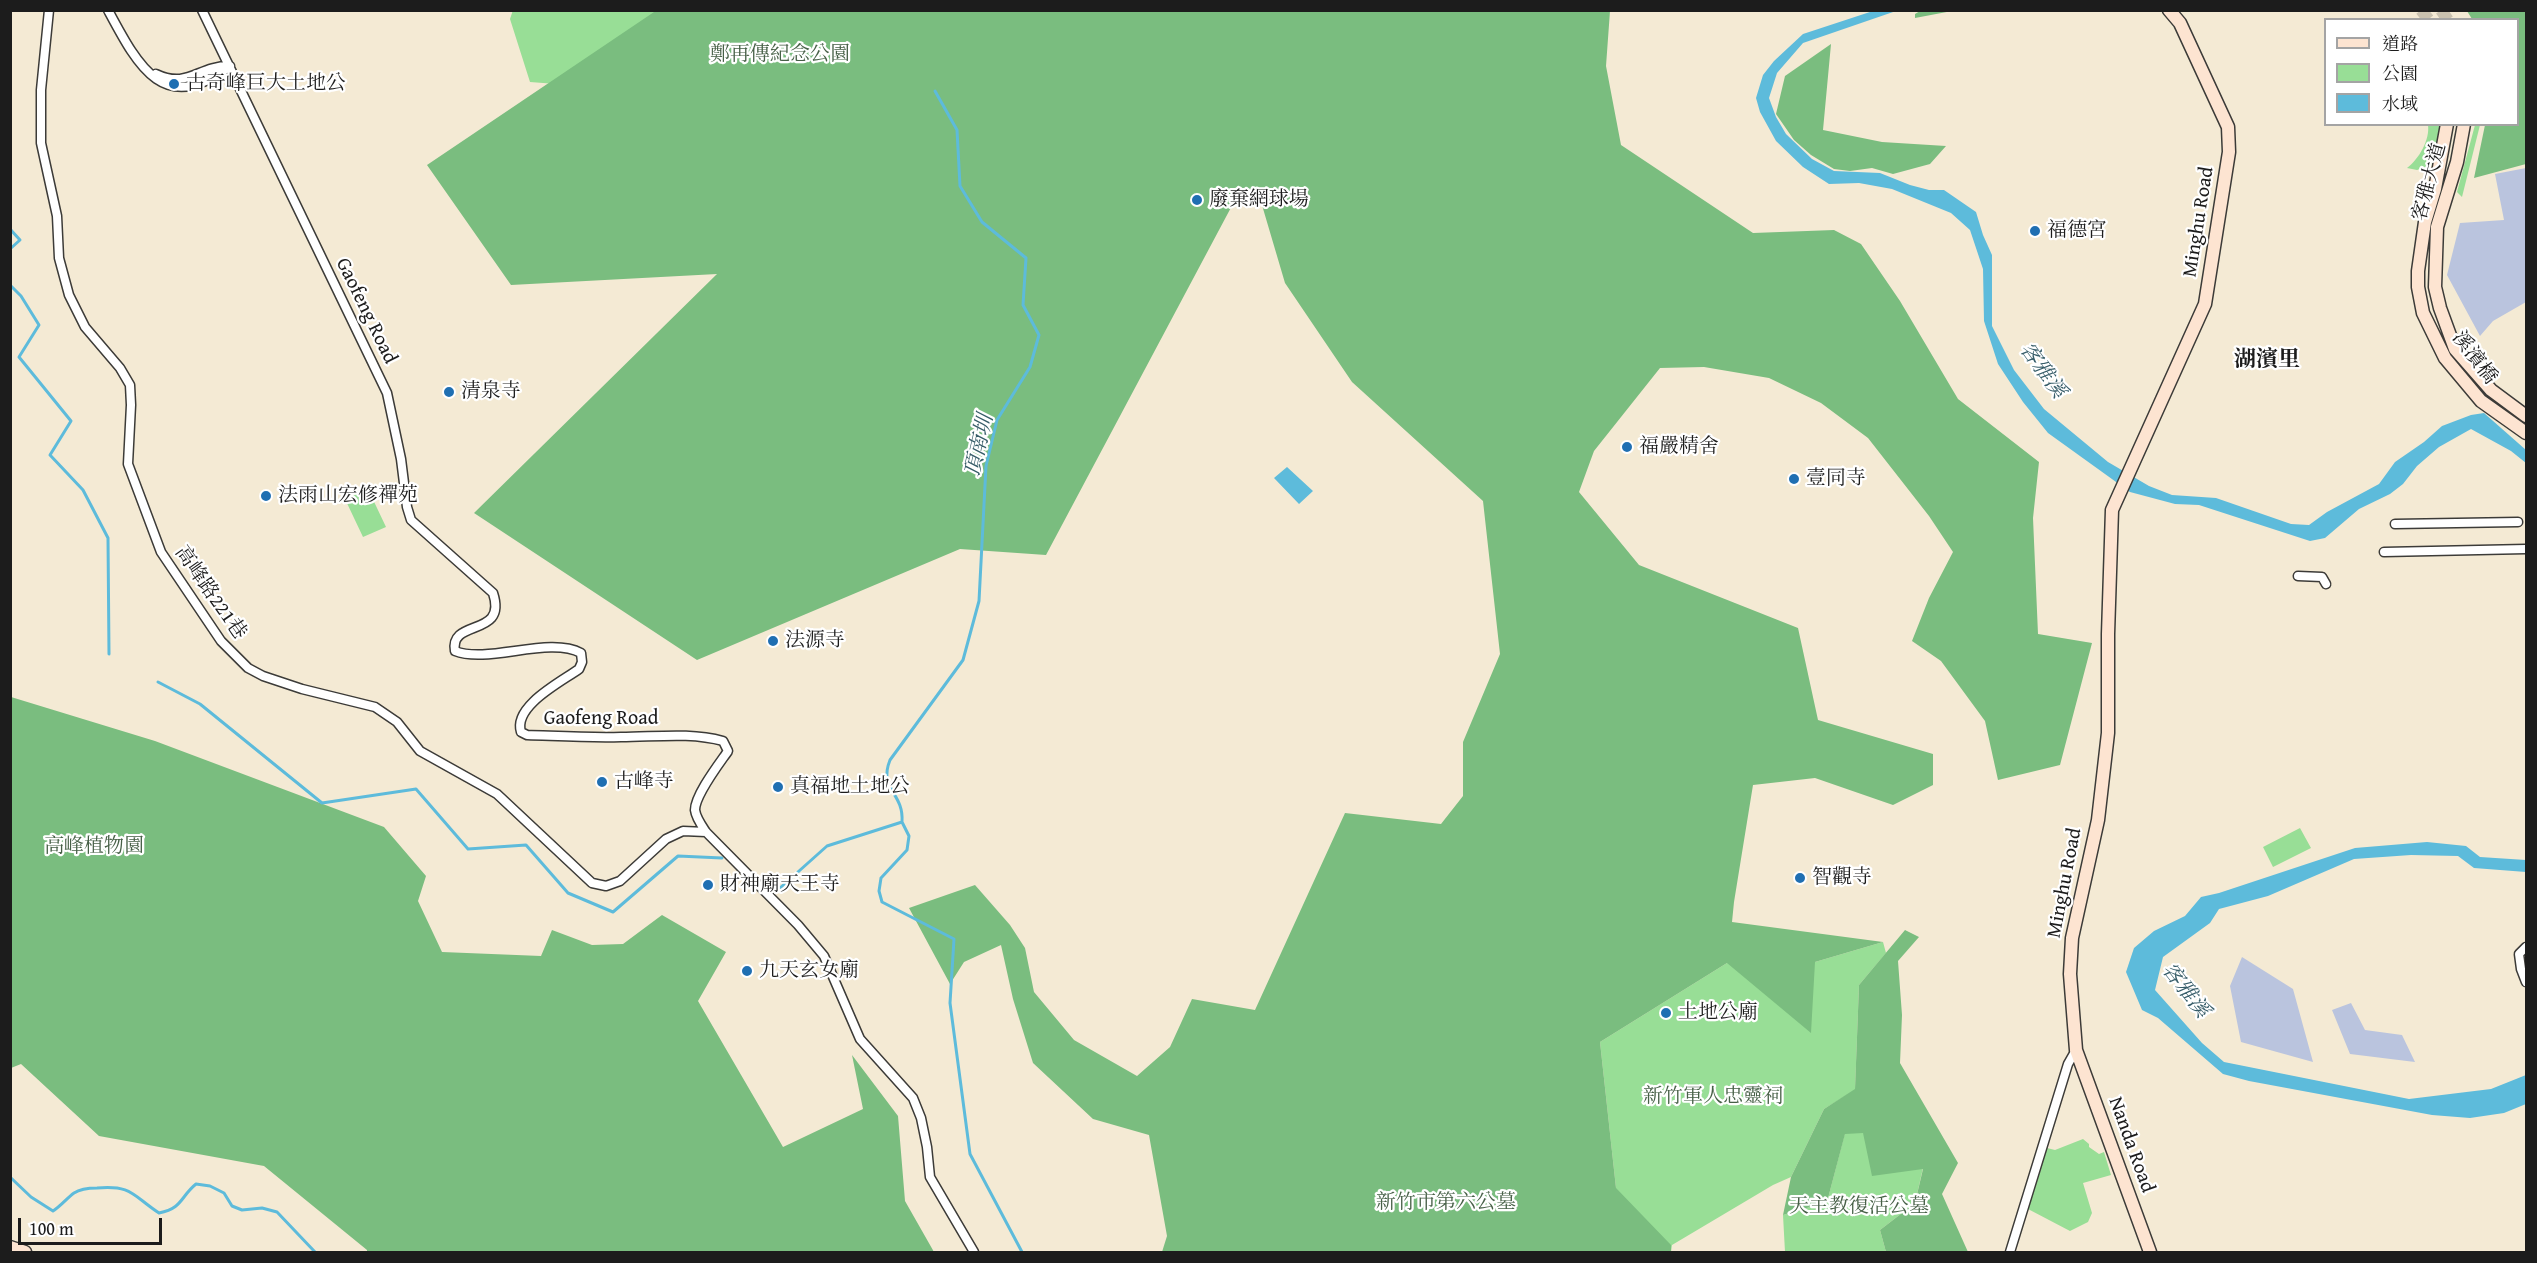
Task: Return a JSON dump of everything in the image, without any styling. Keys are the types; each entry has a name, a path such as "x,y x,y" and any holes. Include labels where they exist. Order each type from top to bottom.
{"main road":[{"name":"Minghu Road","path":"2076,1050 2070,974 2072,938 2098,820 2108,733 2112,510 2207,296 2229,152 2228,127 2180,23 2169,10"},
{"name":"客雅大道","path":"2418,287 2424,222 2435,189 2447,126"},
{"name":"客雅大道","path":"2435,287 2437,227 2457,162 2464,126"},
{"name":"溪濱橋","path":"2418,287 2423,313 2445,358 2481,401 2526,433"},
{"name":"溪濱橋","path":"2435,287 2439,308 2455,348 2491,390 2526,416"},
{"name":"Nanda Road","path":"2076,1050 2150,1252"},
{"path":"10,1247 25,1252"}],"street":[{"name":"高峰路221巷","path":"49,10 41,90 40,142 57,216 59,258 69,295 85,327 120,368 130,385 132,405 128,464 161,552 221,641 248,668 263,676 375,707 397,722 420,751 497,794 592,883 606,886 621,881 666,839 683,831 706,832"},
{"path":"108,10 128,49 146,69 168,79 181,81 216,66 230,66"},
{"name":"Gaofeng Road","path":"202,10 387,393 411,520 430,540 493,593 496,603 492,618 483,625 468,629 458,636 454,644 455,651 477,655 569,649 581,653 582,662 579,669 536,699 522,715 519,724 521,732 527,735 622,737 683,735 706,736 723,741 728,751 698,798 695,809 706,832 798,926 824,956 860,1038 913,1098 921,1118 930,1177 974,1252"},
{"path":"2395,524 2518,522"},
{"path":"2384,552 2526,549"},
{"path":"2298,576 2322,577 2326,584"},
{"path":"2526,947 2519,954 2526,982"},
{"name":"Minghu Road","path":"2010,1252 2067,1065 2076,1050"}],"shaded area":[{"path":"2526,168 2526,302 2493,321 2480,336 2447,275 2460,223 2504,220 2495,174"},
{"path":"2242,957 2293,989 2313,1062 2241,1042 2230,986"},
{"path":"2351,1003 2365,1030 2402,1035 2415,1062 2350,1054 2332,1010"}],"green space":[{"name":"鄭再傳紀念公園","path":"513,10 879,11 779,101 530,82 510,19"},
{"name":"新竹市第六公墓","path":"657,10 1610,11 1606,66 1621,145 1753,233 1834,230 1861,244 1900,301 1958,399 2039,462 2033,518 2038,634 2092,643 2060,765 1998,780 1985,721 1941,661 1912,641 1929,598 1953,552 1929,516 1868,438 1821,403 1769,378 1704,367 1660,368 1594,451 1579,492 1639,565 1798,628 1818,720 1933,754 1933,785 1893,805 1815,778 1753,785 1732,922 1883,942 1815,962 1811,1033 1727,963 1600,1042 1616,1188 1671,1245 1671,1252 1162,1252 1167,1236 1149,1135 1093,1119 1033,1063 1013,999 1001,945 964,962 950,984 909,908 975,885 1010,925 1025,948 1034,992 1074,1040 1137,1076 1170,1047 1192,999 1255,1010 1345,813 1441,824 1463,796 1463,742 1500,654 1483,501 1352,382 1285,283 1259,195 1235,200 1046,555 960,549 697,660 474,513 717,274 511,285 427,165"},
{"path":"1920,11 1952,11 1915,18 1915,14"},
{"path":"2467,11 2526,11 2526,164 2474,178 2485,126 2519,126 2519,18 2471,18"},
{"path":"1831,44 1823,130 1882,142 1946,146 1930,164 1893,174 1872,168 1850,171 1834,169 1811,155 1794,140 1776,114 1785,76"},
{"path":"2428,126 2442,126 2431,166 2417,170 2407,168 2423,149"},
{"path":"2475,126 2480,126 2462,197 2457,192"},
{"path":"368,489 386,527 363,537 345,499"},
{"name":"高峰植物園","path":"11,697 155,741 384,827 426,876 418,901 442,952 541,956 552,930 592,945 623,944 662,915 726,952 698,1001 783,1147 863,1109 852,1055 898,1116 905,1201 934,1252 367,1252 264,1166 99,1136 21,1064 11,1068"},
{"path":"2300,828 2311,848 2273,867 2263,847"},
{"path":"1905,930 1919,937 1898,961 1902,1015 1900,1063 1958,1163 1942,1194 1968,1252 1886,1252 1880,1230 1915,1203 1923,1169 1872,1176 1863,1133 1845,1134 1827,1202 1783,1215 1791,1177 1824,1109 1855,1089 1859,985"},
{"name":"新竹軍人忠靈祠","path":"1883,942 1886,953 1859,985 1855,1090 1824,1109 1791,1177 1773,1185 1672,1245 1671,1252 1329,1252 1616,1188 1600,1042 1727,963 1815,962"},
{"name":"天主教復活公墓","path":"1845,1133 1863,1133 1923,1168 1915,1203 1880,1230 1886,1252 1785,1252 1783,1215 1827,1202"},
{"path":"2083,1139 2099,1154 2104,1152 2111,1175 2083,1183 2092,1213 2088,1222 2070,1231 2028,1209 2047,1148 2055,1150"}],"water":[{"name":"客雅溪","path":"1873,11 1896,11 1803,43 1777,73 1769,98 1776,117 1786,134 1812,159 1834,171 1880,173 1910,185 1929,190 1944,190 1976,212 1992,255 1992,326 2014,370 2044,409 2108,462 2149,486 2172,495 2216,498 2291,524 2309,525 2327,512 2379,484 2395,462 2442,426 2471,415 2484,413 2526,450 2526,463 2511,451 2471,429 2439,447 2390,494 2359,509 2325,538 2310,541 2199,505 2175,504 2130,492 2048,433 2023,402 1998,364 1984,321 1983,269 1970,230 1951,213 1892,189 1859,183 1829,184 1803,167 1776,141 1760,112 1756,98 1763,75 1774,61 1803,34"},
{"path":"1287,467 1313,491 1299,504 1274,478"},
{"name":"客雅溪","path":"2427,842 2466,846 2480,857 2526,860 2526,872 2474,868 2458,856 2411,855 2354,859 2268,896 2219,909 2210,923 2163,957 2155,990 2202,1043 2224,1062 2409,1099 2491,1089 2526,1075 2526,1104 2504,1113 2470,1118 2432,1115 2249,1081 2223,1074 2158,1018 2142,1010 2126,972 2134,948 2154,931 2185,916 2201,897 2355,848"}],"waterway":[{"name":"頂南圳","path":"902,822 902,812 889,785 887,770 890,760 963,660 979,601 986,466 997,420 1030,367 1039,335 1023,305 1026,258 982,222 960,186 957,130 935,91"},
{"path":"10,229 20,240 10,249"},
{"path":"10,285 21,296 39,325 19,357 71,421 50,455 83,490 108,538 109,654"},
{"path":"158,682 200,704 322,803 416,789 468,849 526,845 568,893 613,912 678,856 722,858"},
{"path":"756,876 780,888 827,846 902,822 909,836 907,850 881,878 879,891 882,902 954,939 950,1003 970,1154 1022,1252"},
{"path":"10,1177 31,1197 53,1211 76,1192 109,1187 131,1193 159,1213 177,1205 196,1184 210,1186 224,1193 232,1206 242,1210 262,1208 277,1212 315,1252"}],"tunnel":[{"path":"2421,10 2427,18"},
{"path":"2441,10 2447,18"}],"place":[{"name":"古奇峰巨大土地公","path":"174,84"},
{"name":"廢棄網球場","path":"1197,200"},
{"name":"福德宮","path":"2035,231"},
{"name":"清泉寺","path":"449,392"},
{"name":"福嚴精舍","path":"1627,447"},
{"name":"壹同寺","path":"1794,479"},
{"name":"法雨山宏修禪苑","path":"266,496"},
{"name":"法源寺","path":"773,641"},
{"name":"古峰寺","path":"602,782"},
{"name":"真福地土地公","path":"778,787"},
{"name":"智觀寺","path":"1800,878"},
{"name":"財神廟天王寺","path":"708,885"},
{"name":"九天玄女廟","path":"747,971"},
{"name":"土地公廟","path":"1666,1013"}],"district":[{"name":"湖濱里","path":"2267,360"}]}
